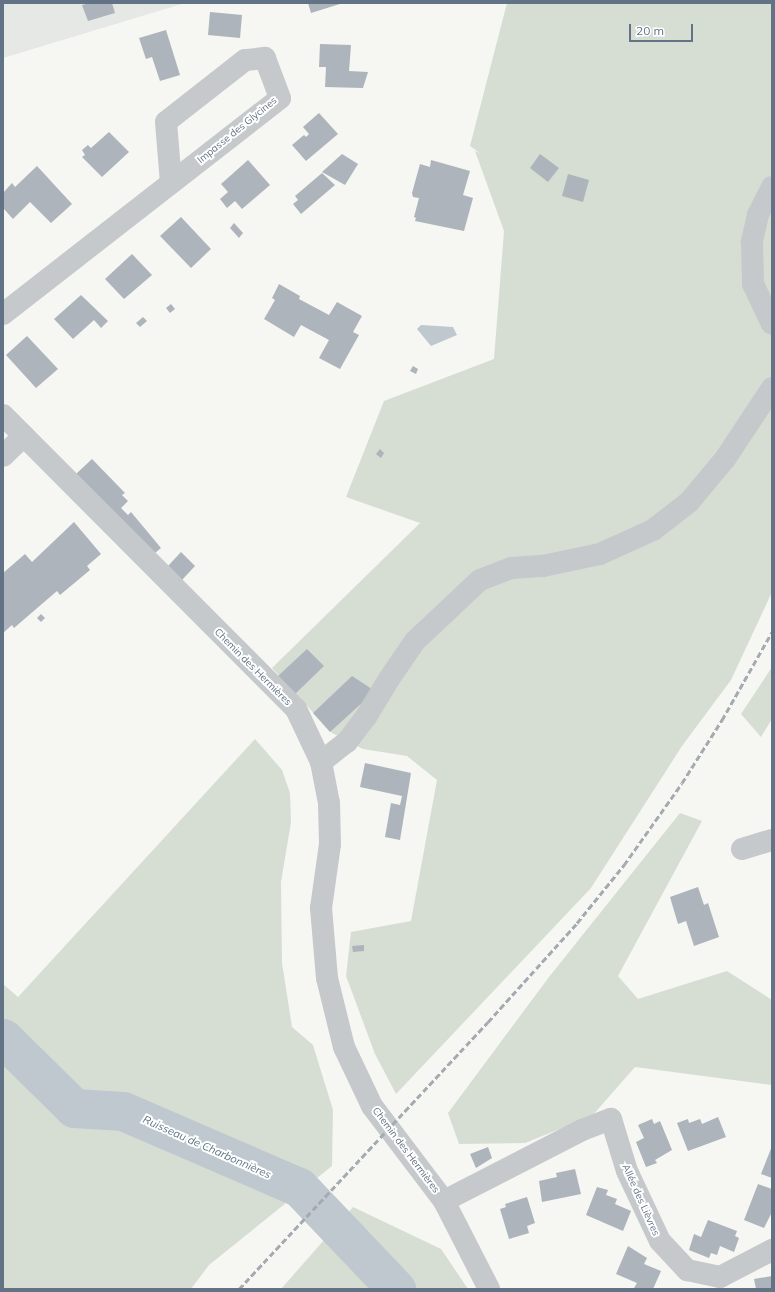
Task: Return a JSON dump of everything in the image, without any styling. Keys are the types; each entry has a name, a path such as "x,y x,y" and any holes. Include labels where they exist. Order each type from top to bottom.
{"street":[{"name":"Impasse des Glycines","path":"3,314 171,183 280,98 265,58 245,60 166,122 171,183"},
{"path":"772,188 758,215 752,242 753,284 772,324"},
{"path":"320,762 347,742 366,717 389,679 415,641 480,580 512,568 543,566 600,554 654,530 689,502 725,459 772,388"},
{"name":"Chemin des Hermières","path":"3,415 296,709 320,762 329,803 330,844 321,908 326,978 344,1047 372,1106 444,1201 489,1289"},
{"path":"3,456 24,436"},
{"path":"742,849 772,840"},
{"name":"Allée des Lièvres","path":"444,1201 582,1130 611,1119 627,1171 660,1241 687,1270 720,1277 772,1250"}],"shaded area":[{"path":"3,3 185,3 3,58"},
{"path":"507,3 772,3 772,592 731,680 682,746 591,888 396,1094 375,1054 346,976 351,932 411,921 437,780 407,756 363,749 332,733 272,668 420,523 346,497 384,401 494,359 504,231 475,151 480,153 470,146"},
{"path":"421,325 453,327 457,335 431,346 417,329"},
{"path":"772,667 772,719 761,737 741,714"},
{"path":"255,739 282,770 290,793 291,822 281,882 282,963 292,1027 313,1045 333,1110 332,1166 209,1265 191,1289 3,1289 3,984 18,997"},
{"path":"680,813 702,821 618,976 638,999 727,971 772,1000 772,1085 635,1067 592,1116 525,1143 459,1144 448,1113 549,977"},
{"path":"353,1207 441,1249 468,1289 281,1289"}],"building":[{"path":"90,3 112,3 115,13 88,21 82,5"},
{"path":"308,3 343,3 311,13"},
{"path":"210,12 242,15 240,38 208,35"},
{"path":"166,30 180,75 160,81 152,57 146,59 139,38"},
{"path":"320,44 351,45 349,71 368,72 363,88 325,87 326,67 319,67"},
{"path":"319,113 338,134 306,161 292,145 304,135 306,137 309,134 303,127"},
{"path":"109,132 129,152 102,177 82,157 85,155 82,150 88,145 91,148"},
{"path":"342,154 358,164 345,185 322,172"},
{"path":"540,154 559,168 548,182 530,168"},
{"path":"248,160 270,185 242,209 235,201 227,208 220,199 228,192 221,184"},
{"path":"431,160 470,171 463,195 473,198 464,231 415,221 416,218 414,217 419,198 413,197 412,193 420,164 430,167"},
{"path":"37,166 72,204 51,223 30,202 13,219 3,208 3,193 12,183 15,187"},
{"path":"322,173 335,185 301,214 293,204 298,200 295,196"},
{"path":"568,174 589,180 583,202 562,196"},
{"path":"181,217 211,249 191,268 160,236"},
{"path":"234,223 243,233 239,238 230,228"},
{"path":"132,254 152,275 124,299 105,279"},
{"path":"279,284 300,296 299,299 329,315 337,302 362,316 353,332 359,335 340,369 319,358 329,340 301,325 294,337 264,319 275,300 272,298"},
{"path":"81,295 108,321 101,328 94,320 73,339 54,319"},
{"path":"171,304 175,309 170,313 166,308"},
{"path":"143,317 147,321 140,327 136,323"},
{"path":"27,336 58,369 36,388 6,355"},
{"path":"413,366 418,369 416,374 410,371"},
{"path":"380,449 384,453 381,458 376,454"},
{"path":"92,459 125,493 122,495 128,501 121,508 128,515 131,512 161,548 155,553 76,474"},
{"path":"74,522 101,554 87,566 90,570 60,595 57,591 14,628 12,625 3,633 3,573 25,554 32,562"},
{"path":"181,552 195,566 182,580 168,566"},
{"path":"41,614 45,618 41,622 37,618"},
{"path":"307,649 324,666 295,694 278,676"},
{"path":"352,676 375,691 330,732 313,713"},
{"path":"365,763 411,773 400,840 385,837 391,803 400,805 402,796 360,787"},
{"path":"698,887 704,905 708,903 719,937 694,946 686,921 678,924 670,897"},
{"path":"364,945 364,951 353,952 352,946"},
{"path":"718,1117 726,1137 688,1151 677,1123 688,1119 689,1123 700,1119 702,1124"},
{"path":"652,1119 654,1124 660,1121 672,1150 655,1160 657,1163 646,1167 636,1142 644,1138 638,1125"},
{"path":"772,1146 772,1178 761,1174"},
{"path":"488,1147 492,1158 476,1168 470,1154"},
{"path":"575,1169 581,1194 542,1202 539,1181 557,1177 556,1173"},
{"path":"758,1184 772,1189 772,1212 764,1228 744,1220"},
{"path":"597,1187 608,1190 606,1195 617,1199 615,1204 631,1211 623,1231 586,1215"},
{"path":"527,1197 535,1223 527,1226 529,1233 509,1239 500,1209 506,1207 505,1204"},
{"path":"708,1220 737,1231 735,1236 739,1238 734,1252 720,1246 717,1255 711,1253 709,1258 689,1250 694,1234 701,1237"},
{"path":"628,1246 647,1258 644,1264 661,1271 653,1289 634,1288 637,1283 616,1274"},
{"path":"772,1276 772,1289 756,1289 754,1279"}],"waterway":[{"name":"Ruisseau de Charbonnières","path":"3,1038 74,1108 123,1111 299,1187 396,1289"}],"railway":[{"path":"239,1289 488,1022 577,923 624,865 682,783 722,720 772,632"}]}
